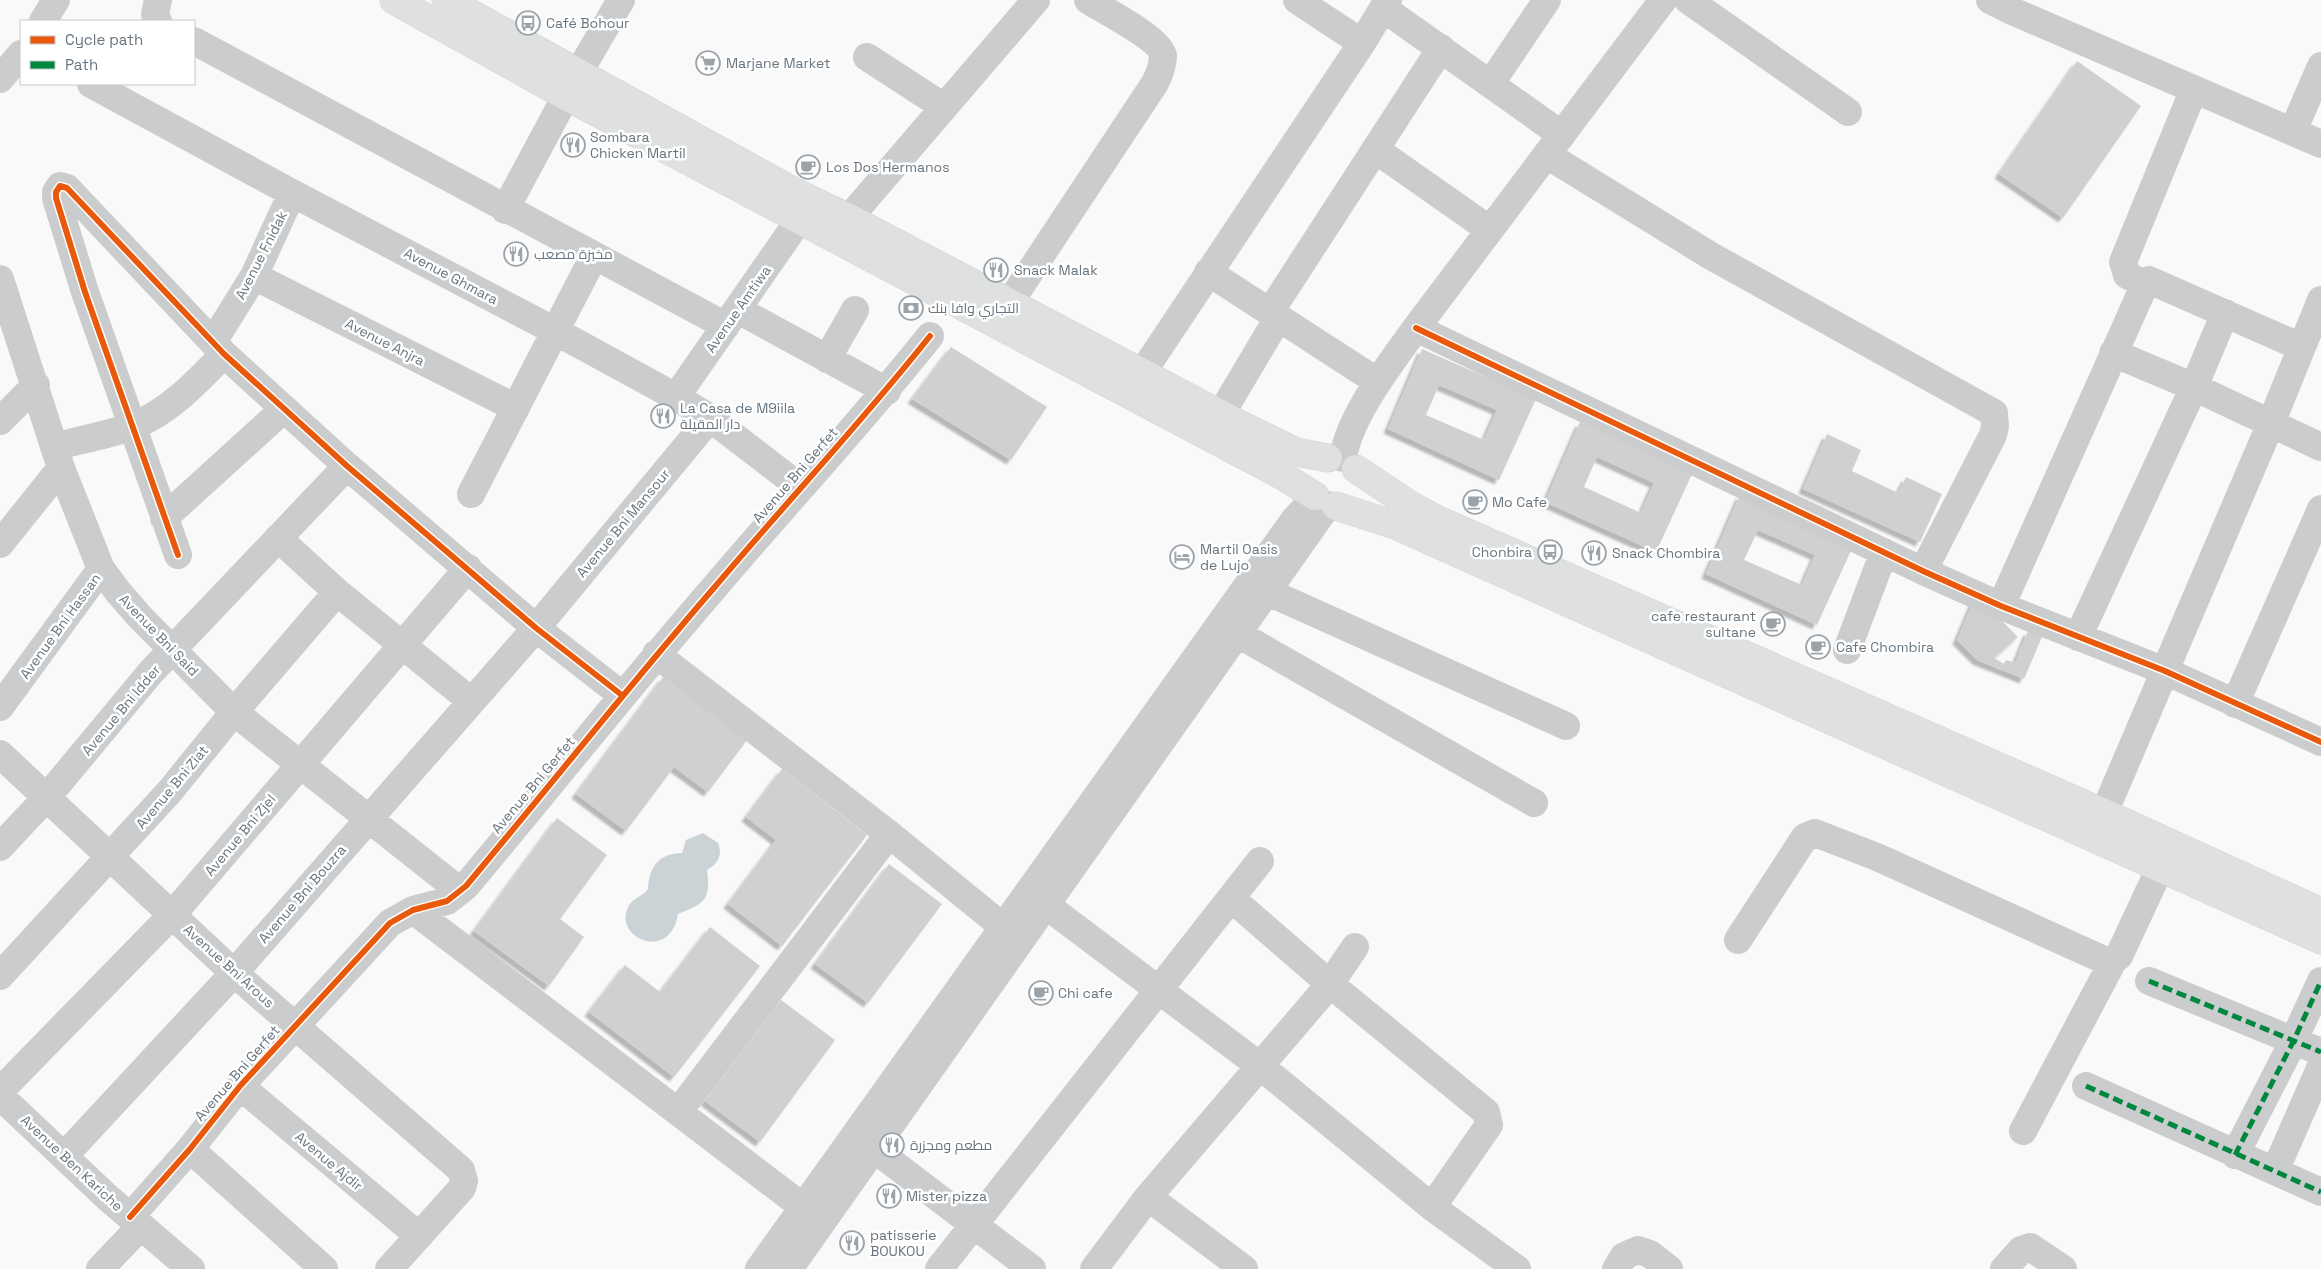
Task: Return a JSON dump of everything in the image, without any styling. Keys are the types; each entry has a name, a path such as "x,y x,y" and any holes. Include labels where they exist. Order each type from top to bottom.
{"main road":[{"path":"394,0 566,96 1283,476 1323,501 1395,525 2321,940"},
{"path":"446,0 791,190 849,218 1296,452 1342,462 1410,506 1438,520 2319,908"},
{"path":"1321,461 1342,462 1359,477 1357,493 1344,504 1323,501 1311,488 1311,473 1321,461"}],"street":[{"path":"43,20 56,0"},
{"path":"158,0 155,14 158,20"},
{"path":"579,72 621,0"},
{"path":"1010,302 1155,83 1161,68 1163,55 1155,42 1088,0"},
{"path":"1297,0 1362,43"},
{"path":"1491,83 1547,0"},
{"path":"1688,0 1848,112"},
{"path":"849,218 944,107 1028,2"},
{"path":"1342,462 1349,433 1378,382 1416,328 1555,145 1656,2"},
{"path":"1142,373 1362,43 1385,4 1441,48 1491,83 1555,145 1711,256 1994,414 1995,426 1993,435 1923,571"},
{"path":"2006,4 2194,90 2321,144"},
{"path":"195,42 505,210 594,256 827,358 887,391"},
{"path":"1221,414 1274,315 1441,48"},
{"path":"0,79 20,55"},
{"path":"867,57 944,107"},
{"path":"2293,132 2321,66"},
{"name":"Avenue Ghmara","path":"93,85 292,193 556,331 676,397 710,418 800,487"},
{"path":"2146,284 2127,275 2123,262 2194,90"},
{"path":"505,210 566,96"},
{"path":"1376,150 1490,230"},
{"path":"178,555 85,292 56,198 57,188 63,185 219,348 284,409 347,466 536,628 623,696"},
{"name":"Avenue Fnidak","path":"58,457 133,426 178,398 219,348 292,193"},
{"name":"Avenue Amtiwa","path":"676,397 799,220"},
{"path":"471,494 594,256"},
{"path":"1208,272 1378,382"},
{"name":"Avenue Anjra","path":"254,276 516,408"},
{"name":"Avenue Bni Said","path":"0,279 58,457 101,569 140,618 234,712 460,891"},
{"path":"2001,606 2113,353 2149,280 2155,281 2301,347"},
{"path":"2104,813 2271,423 2321,300"},
{"path":"827,358 855,310"},
{"path":"2078,637 2194,387 2225,314"},
{"path":"1416,328 1923,571 2001,606 2165,671 2321,742"},
{"name":"Avenue Bni Gerfet","path":"100,1269 240,1086 390,923 413,910 448,901 460,891 656,654 800,487 887,391 930,336"},
{"path":"2113,353 2194,387 2321,447"},
{"path":"0,421 36,385"},
{"path":"164,518 284,409"},
{"name":"Avenue Bni Mansour","path":"536,628 710,418"},
{"path":"0,544 58,457"},
{"name":"Avenue Bni Idder","path":"0,847 48,797 151,672 347,466"},
{"path":"789,1269 1238,634 1323,501"},
{"path":"759,1269 1002,926 1298,514 1323,501"},
{"path":"2235,704 2311,561 2321,509"},
{"path":"278,538 337,592 472,701"},
{"path":"1847,650 1884,552"},
{"name":"Avenue Bni Zjel","path":"0,1091 172,915 468,568"},
{"name":"Avenue Bni Hassan","path":"0,707 101,569"},
{"path":"1266,591 1566,726"},
{"name":"Avenue Bni Ziat","path":"0,976 170,792 234,712 337,592"},
{"name":"Avenue Bni Bouzra","path":"64,1156 234,972 367,818 536,628"},
{"path":"1238,634 1534,803"},
{"path":"656,654 889,834 1002,926"},
{"name":"Avenue Bni Arous","path":"0,754 48,797 109,858 234,972 462,1174 462,1188 418,1236"},
{"path":"1738,940 1805,837 1815,833 1878,857 2104,960 2112,961"},
{"path":"678,1112 889,834"},
{"path":"939,1269 1260,861"},
{"path":"2023,1131 2112,961 2119,956 2160,868"},
{"path":"1232,899 1330,984 1486,1112 1489,1125 1432,1207"},
{"path":"1047,906 1260,1066 1432,1207 1517,1269"},
{"path":"413,910 803,1207"},
{"path":"1094,1269 1148,1197 1330,984 1355,947"},
{"path":"2148,981 2321,1052"},
{"path":"2235,1155 2293,1042 2321,981"},
{"path":"2275,1171 2321,1066"},
{"name":"Avenue Ajdir","path":"240,1086 418,1236"},
{"path":"2086,1086 2235,1155 2321,1192"},
{"name":"Avenue Ben Kariche","path":"0,1096 136,1222 191,1269"},
{"path":"873,1148 1032,1269"},
{"path":"190,1149 324,1269"},
{"path":"1148,1197 1244,1269"},
{"path":"389,1269 418,1236"},
{"path":"2004,1269 2020,1250 2030,1247 2063,1269"},
{"path":"1616,1269 1624,1256 1638,1250 1650,1254 1669,1269"}],"shaded area":[{"path":"703,833 718,843 720,851 717,862 707,870 708,888 704,899 694,907 678,914 673,929 665,938 655,941 644,940 635,936 628,928 626,918 628,907 648,889 650,874 653,868 661,859 682,853 686,840"}],"building":[{"path":"2077,61 2141,106 2063,218 1999,174"},
{"path":"951,347 1047,407 1011,460 912,399"},
{"path":"1422,349 1536,399 1499,480 1388,429","holes":["1439,385 1497,410 1484,440 1426,415"]},
{"path":"1580,422 1693,472 1656,552 1545,502","holes":["1597,457 1654,483 1641,513 1584,487"]},
{"path":"1827,434 1861,450 1852,471 1898,493 1906,477 1942,494 1920,542 1803,489"},
{"path":"1740,495 1854,544 1817,625 1706,574","holes":["1758,530 1815,555 1802,585 1744,560"]},
{"path":"1976,595 2018,637 1994,658 2004,664 2006,660 2015,663 2028,631 2042,637 2024,679 1977,660 1957,640"},
{"path":"663,677 747,740 708,792 674,767 626,831 576,794"},
{"path":"782,769 867,835 782,946 728,904 776,840 746,817"},
{"path":"557,818 607,855 560,919 584,937 549,986 474,931"},
{"path":"889,864 942,904 868,1003 815,964"},
{"path":"710,927 760,966 674,1077 589,1012 625,965 660,992"},
{"path":"781,1000 835,1040 760,1142 705,1101"}],"marked path":[{"path":"2149,981 2321,1052"},
{"path":"2235,1155 2293,1042 2321,981"},
{"path":"2086,1086 2321,1192"}],"cycle path":[{"path":"178,555 85,292 56,198 56,192 60,186 67,188 224,354 347,466 536,628 623,696"},
{"path":"1416,328 1923,571 2001,606 2165,671 2321,742"},
{"path":"130,1217 190,1149 240,1086 390,923 413,910 447,901 466,886 620,699 930,336"}],"place":[{"name":"Café Bohour","path":"528,23"},
{"name":"Marjane Market","path":"708,63"},
{"name":"Sombara Chicken Martil","path":"573,145"},
{"name":"Los Dos Hermanos","path":"808,167"},
{"name":"مخبزة مصعب","path":"516,254"},
{"name":"Snack Malak","path":"996,270"},
{"name":"التجاري وافا بنك","path":"911,308"},
{"name":"La Casa de M9iila دار المقيلة","path":"663,416"},
{"name":"Mo Cafe","path":"1475,502"},
{"name":"Chonbira","path":"1550,552"},
{"name":"Snack Chombira","path":"1594,553"},
{"name":"Martil Oasis de Lujo","path":"1182,557"},
{"name":"cafe restaurant sultane","path":"1773,624"},
{"name":"Cafe Chombira","path":"1818,647"},
{"name":"Chi cafe","path":"1041,993"},
{"name":"مطعم ومجزرة","path":"892,1145"},
{"name":"Mister pizza","path":"889,1196"},
{"name":"patisserie BOUKOU","path":"852,1243"}]}
